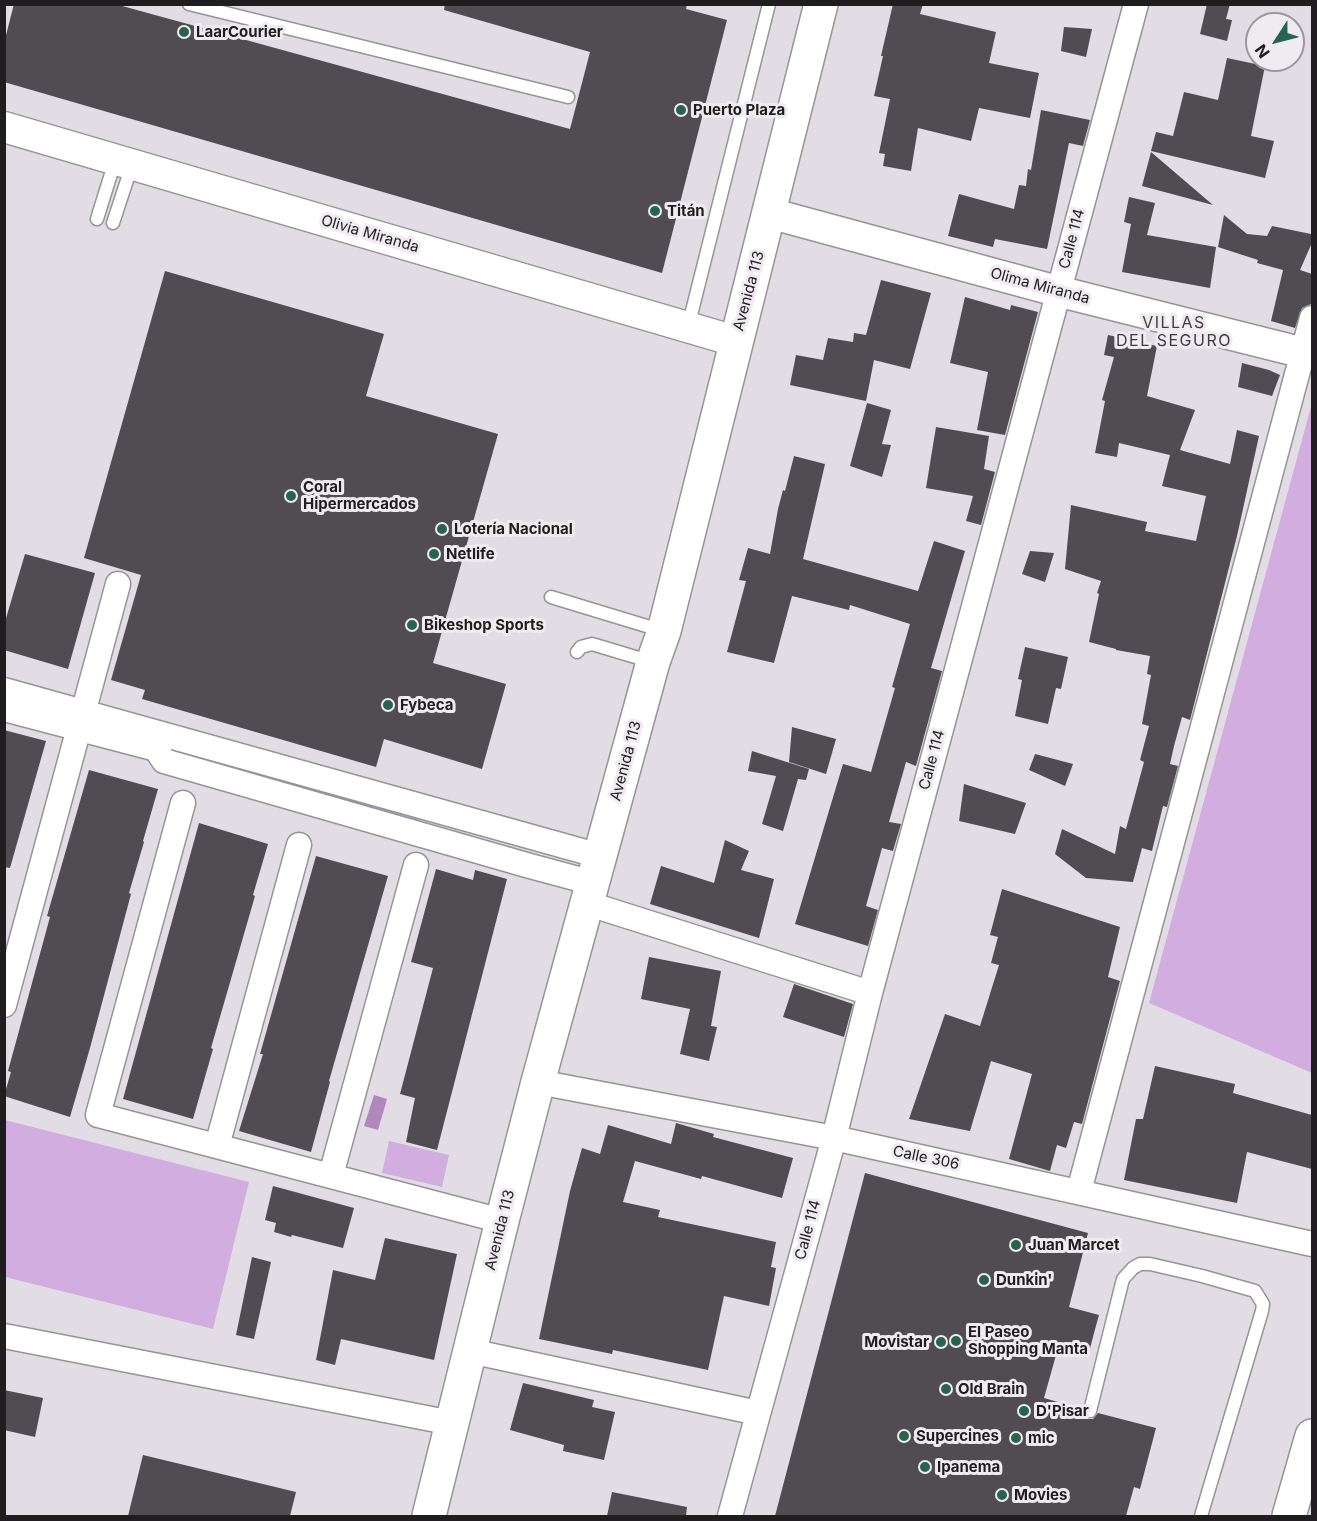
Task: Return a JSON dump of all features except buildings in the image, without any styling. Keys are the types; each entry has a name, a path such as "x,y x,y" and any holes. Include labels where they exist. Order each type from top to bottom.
{"main road":[{"name":"Avenida 113","path":"429,1516 538,1082 653,662 664,631 821,4"},
{"path":"1289,1516 1312,1436"}],"street":[{"name":"Calle 114","path":"730,1516 834,1138 870,993 1136,4"},
{"name":"Olivia Miranda","path":"4,127 735,341"},
{"name":"Olima Miranda","path":"769,213 1057,291 1307,353"},
{"path":"1079,1191 1307,353 1312,318"},
{"path":"4,1005 118,584"},
{"path":"4,690 156,749 164,760 422,835 593,881"},
{"path":"4,709 82,721 291,771 429,810 593,881 870,993"},
{"path":"286,795 291,771"},
{"path":"183,803 98,1115 502,1221"},
{"path":"422,835 429,810"},
{"path":"217,1146 299,845"},
{"path":"331,1175 416,865"},
{"name":"Calle 306","path":"538,1082 834,1138 1312,1244"},
{"path":"4,1336 452,1423"},
{"path":"470,1351 758,1413"}],"lane":[{"path":"189,4 568,97"},
{"path":"688,327 769,4"},
{"path":"97,219 124,162"},
{"path":"113,223 124,162"},
{"path":"551,597 664,631"},
{"path":"577,652 581,647 592,644 653,662"},
{"path":"1090,1411 1123,1279 1133,1268 1140,1264 1150,1264 1255,1291 1263,1304 1262,1311 1202,1516"}],"shaded area":[{"path":"1312,403 1312,1073 1149,1003"},
{"path":"308,785 420,817 417,822 303,789"},
{"path":"374,1095 387,1099 378,1130 364,1126"},
{"path":"5,1120 249,1182 213,1329 5,1277"},
{"path":"389,1141 449,1155 442,1187 382,1173"}],"place":[{"name":"LaarCourier","path":"184,32"},
{"name":"Puerto Plaza","path":"681,110"},
{"name":"Titán","path":"655,211"},
{"name":"Coral Hipermercados","path":"291,496"},
{"name":"Lotería Nacional","path":"442,529"},
{"name":"Netlife","path":"434,554"},
{"name":"Bikeshop Sports","path":"412,625"},
{"name":"Fybeca","path":"388,705"},
{"name":"Juan Marcet","path":"1016,1245"},
{"name":"Dunkin'","path":"984,1280"},
{"name":"El Paseo Shopping Manta","path":"956,1341"},
{"name":"Movistar","path":"941,1342"},
{"name":"Old Brain","path":"946,1389"},
{"name":"D'Pisar","path":"1024,1411"},
{"name":"Supercines","path":"904,1436"},
{"name":"mic","path":"1016,1438"},
{"name":"Ipanema","path":"925,1467"},
{"name":"Movies","path":"1002,1495"}],"district":[{"name":"VILLAS DEL SEGURO","path":"1174,332"}]}
